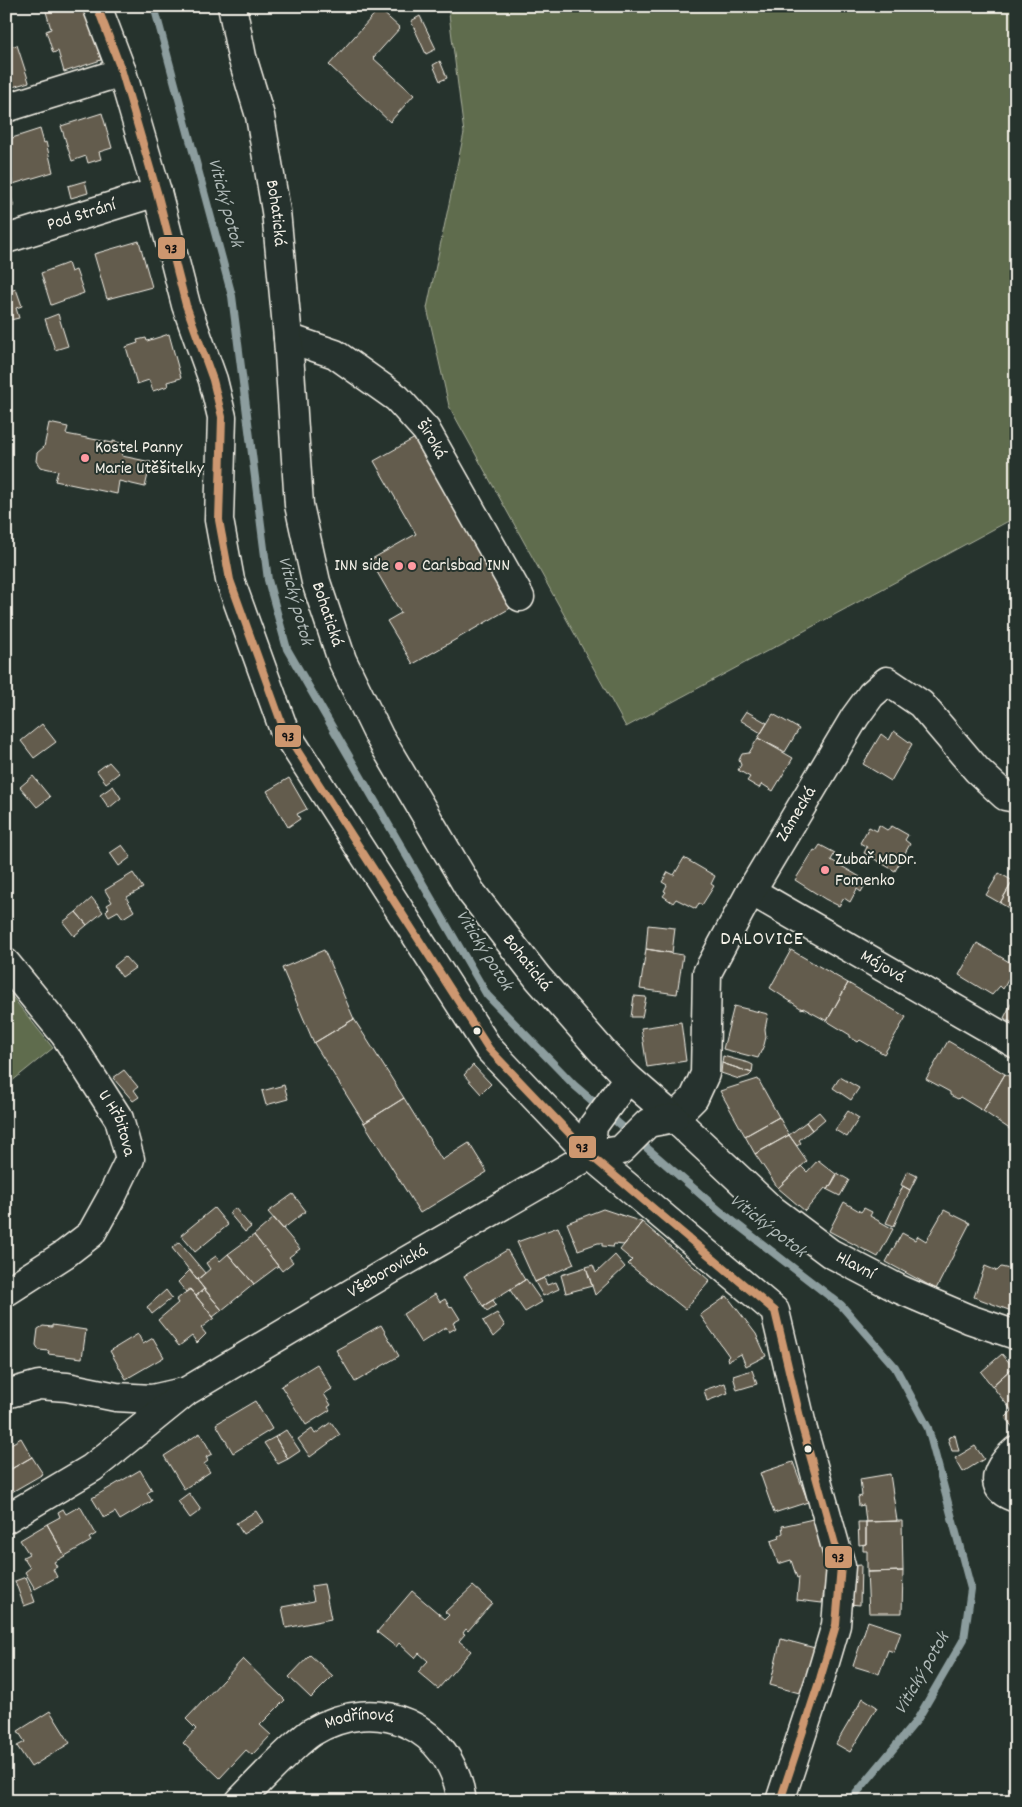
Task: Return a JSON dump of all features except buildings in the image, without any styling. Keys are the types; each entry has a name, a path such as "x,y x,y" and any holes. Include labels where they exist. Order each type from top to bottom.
{"street":[{"path":"97,6 122,72 157,192 186,305 213,380 222,417 219,520 230,580 284,730 489,1049 590,1155 775,1311 803,1430 841,1566 836,1625 780,1801"},
{"name":"Bohatická","path":"232,6 242,58 260,116 276,211 288,338 299,505 316,582 342,660 379,736 471,892 623,1086 661,1120"},
{"path":"6,108 122,72"},
{"name":"Pod Strání","path":"6,239 157,192"},
{"name":"Široká","path":"288,338 335,354 397,398 426,430 520,597"},
{"name":"Zámecká","path":"590,1155 621,1150 694,1098 705,1074 707,973 751,891 855,718 871,696 887,682 921,704 977,770 1005,796 1016,798"},
{"name":"Májová","path":"751,891 1016,1044"},
{"name":"U Hřbitova","path":"6,963 65,1035 119,1119 130,1159 112,1198 91,1234 65,1254 6,1292"},
{"path":"590,1155 593,1126 623,1086"},
{"name":"Hlavní","path":"661,1120 770,1208 830,1253 899,1289 969,1319 1016,1335"},
{"name":"Všeborovická","path":"6,1519 92,1468 187,1391 387,1272 590,1155"},
{"name":"Všeborovická","path":"6,1394 39,1384 67,1387 116,1397 152,1399 187,1391"},
{"path":"1016,1450 1004,1462 997,1477 999,1488 1016,1498"},
{"name":"Modřínová","path":"240,1801 282,1758 312,1732 341,1720 367,1716 395,1718 421,1730 443,1750 460,1783 462,1801"}],"green space":[{"path":"448,6 1016,6 1016,517 626,727 449,406 427,308 464,133"},
{"path":"6,989 53,1048 6,1086"}],"waterway":[{"name":"Vitický potok","path":"154,6 232,296 268,580 287,649 487,995 574,1085 721,1212 841,1305 895,1367 928,1428 971,1589 964,1639 917,1720 850,1801"}],"transit line":[{"name":"93","path":"97,6 122,72 157,192 186,305 213,380 222,417 219,520 230,580 284,730 489,1049 590,1155 775,1311 803,1430 841,1566 836,1625 780,1801"}],"place":[{"name":"Kostel Panny Marie Utěšitelky","path":"85,458"},
{"name":"INN side","path":"399,566"},
{"name":"Carlsbad INN","path":"412,566"},
{"name":"Zubař MDDr. Fomenko","path":"825,870"}],"district":[{"name":"DALOVICE","path":"762,940"}]}
